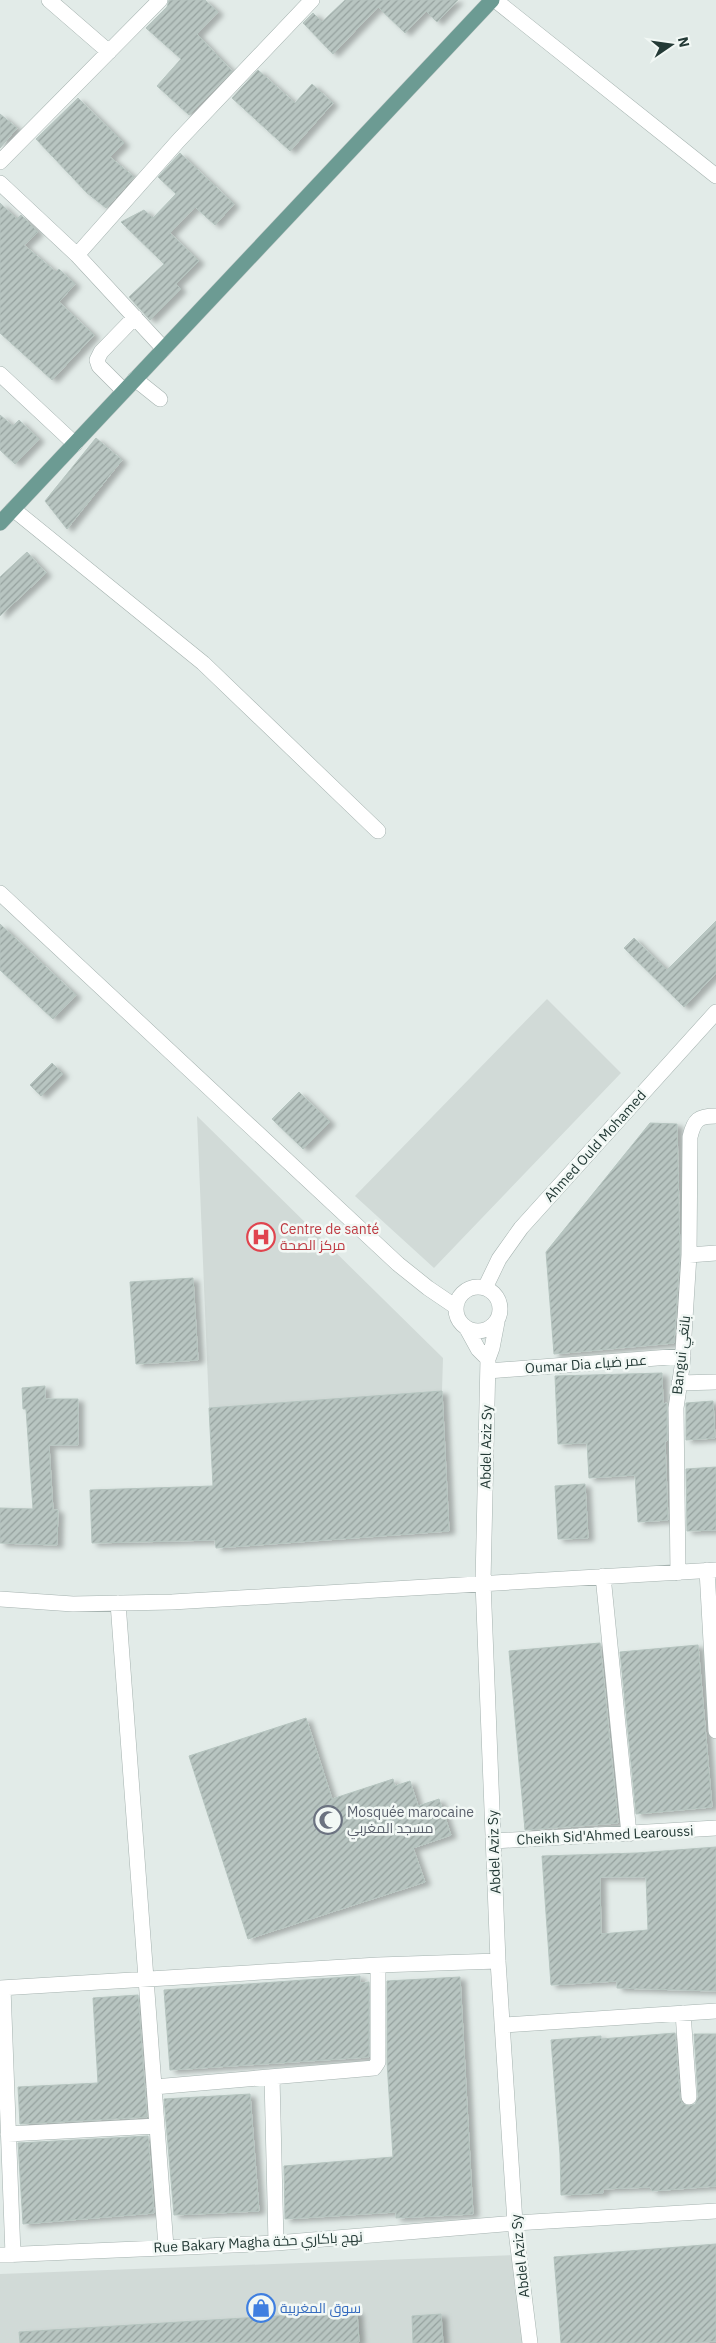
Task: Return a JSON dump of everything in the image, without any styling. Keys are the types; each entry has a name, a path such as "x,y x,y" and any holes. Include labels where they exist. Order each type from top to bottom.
{"main road":[{"path":"0,523 494,0"}],"street":[{"path":"49,0 109,52"},
{"path":"0,162 160,0"},
{"path":"78,255 180,140 312,0"},
{"path":"494,0 716,176"},
{"path":"0,183 78,255 164,349"},
{"path":"124,391 99,366 97,360 101,352 135,317"},
{"path":"0,374 75,444"},
{"path":"136,379 160,399"},
{"path":"13,509 203,663 378,831"},
{"path":"0,893 398,1264 456,1307"},
{"name":"Ahmed Ould Mohamed","path":"485,1288 499,1259 521,1228 716,1012"},
{"name":"Bangui بانغي","path":"678,1573 676,1408 683,1356 689,1255 690,1137 693,1124 697,1120 716,1116"},
{"path":"689,1255 716,1253"},
{"path":"467,1329 473,1331 487,1330 497,1322 500,1306 498,1298 485,1288 470,1289 463,1293 456,1307 458,1319 467,1329 488,1365"},
{"name":"Abdel Aziz Sy","path":"497,1322 488,1365 483,1582 498,1961 504,2024 516,2223 530,2343"},
{"name":"Oumar Dia عمر ضياء","path":"488,1365 683,1356"},
{"path":"680,1383 716,1382"},
{"path":"0,1599 73,1604 172,1602 483,1582 711,1570 716,1731"},
{"path":"603,1576 628,1834"},
{"path":"118,1603 166,2248"},
{"name":"Cheikh Sid'Ahmed Learoussi","path":"494,1841 716,1828"},
{"path":"6,2255 8,2134 2,1988 378,1965 498,1961"},
{"path":"154,2087 374,2068 378,2062 378,1965"},
{"path":"504,2024 716,2011"},
{"path":"683,2014 689,2097"},
{"path":"272,2077 276,2243"},
{"path":"8,2134 157,2126"},
{"name":"Rue Bakary Magha نهج باكاري حخة","path":"6,2255 276,2243 516,2223 716,2211"}],"shaded area":[{"path":"547,999 621,1073 434,1268 355,1196"},
{"name":"Centre de santé مركز الصحة","path":"197,1116 443,1358 442,1391 209,1408"},
{"name":"سوق المغربية","path":"516,2255 525,2343 0,2343 0,2274"}],"building":[{"path":"169,0 205,0 218,12 197,34 232,71 189,115 157,86 181,59 146,28 167,7"},
{"path":"345,0 458,0 437,22 426,11 405,33 378,7 333,54 303,23 313,13 322,22"},
{"path":"258,70 295,103 312,84 333,103 290,151 232,98"},
{"path":"78,98 124,143 110,157 134,177 106,208 87,193 36,139"},
{"path":"0,114 17,128 0,148"},
{"path":"180,153 234,204 215,225 195,207 170,233 199,261 176,284 181,289 150,320 129,297 164,264 121,222 144,210 153,218 176,194 158,177"},
{"path":"0,203 17,219 21,215 38,232 24,245 56,272 59,269 75,284 59,302 94,335 52,380 0,333"},
{"path":"0,415 13,426 19,420 39,439 15,464 0,450"},
{"path":"96,438 122,460 67,529 45,501"},
{"path":"27,552 46,573 0,616 0,577"},
{"path":"716,921 716,973 684,1007 624,948 634,938 667,970"},
{"path":"0,924 76,995 53,1019 0,970"},
{"path":"52,1063 63,1074 41,1096 30,1085"},
{"path":"299,1092 330,1122 303,1149 272,1119"},
{"path":"650,1123 677,1124 680,1255 674,1343 554,1354 546,1252"},
{"path":"193,1278 198,1360 136,1364 130,1282"},
{"path":"662,1373 663,1404 667,1403 667,1441 665,1441 668,1520 638,1522 635,1475 589,1478 587,1443 558,1444 555,1376"},
{"path":"45,1386 45,1399 78,1399 78,1445 49,1445 53,1510 58,1510 57,1545 0,1543 0,1508 33,1509 26,1409 23,1409 22,1388"},
{"path":"442,1391 449,1531 216,1548 215,1540 92,1543 90,1490 213,1486 209,1408"},
{"path":"713,1401 715,1438 686,1440 686,1403"},
{"path":"716,1467 716,1530 687,1531 686,1469"},
{"path":"585,1484 588,1538 558,1539 555,1486"},
{"path":"600,1643 618,1823 525,1830 509,1651"},
{"path":"698,1645 712,1807 636,1814 620,1652"},
{"name":"Mosquée marocaine مسجد المغربي","path":"306,1718 332,1799 393,1779 395,1786 410,1781 418,1806 439,1799 451,1835 413,1848 425,1882 248,1939 189,1756"},
{"path":"716,1847 716,1991 617,1988 617,1981 551,1985 542,1856 637,1853","holes":["600,1877 646,1877 648,1930 601,1934"]},
{"path":"360,1976 360,1983 369,1982 369,2057 170,2070 164,1990"},
{"path":"460,1977 473,2214 396,2218 396,2212 285,2219 284,2166 393,2157 387,2062 387,1981"},
{"path":"138,1995 147,2117 20,2124 18,2087 98,2083 93,1998"},
{"path":"675,2033 680,2098 682,2103 689,2106 695,2104 698,2097 694,2034 716,2034 716,2186 652,2191 651,2187 603,2189 603,2193 561,2195 560,2154 551,2040 601,2036 601,2039"},
{"path":"250,2094 259,2211 174,2215 164,2099"},
{"path":"148,2136 154,2213 23,2224 18,2143"},
{"path":"716,2244 716,2341 691,2343 561,2343 554,2257"},
{"path":"357,2311 359,2342 20,2343 19,2332"},
{"path":"441,2314 443,2343 413,2343 412,2316"}],"place":[{"name":"Centre de santé مركز الصحة","path":"261,1237"},
{"name":"Mosquée marocaine مسجد المغربي","path":"328,1820"},
{"name":"سوق المغربية","path":"261,2308"}]}
